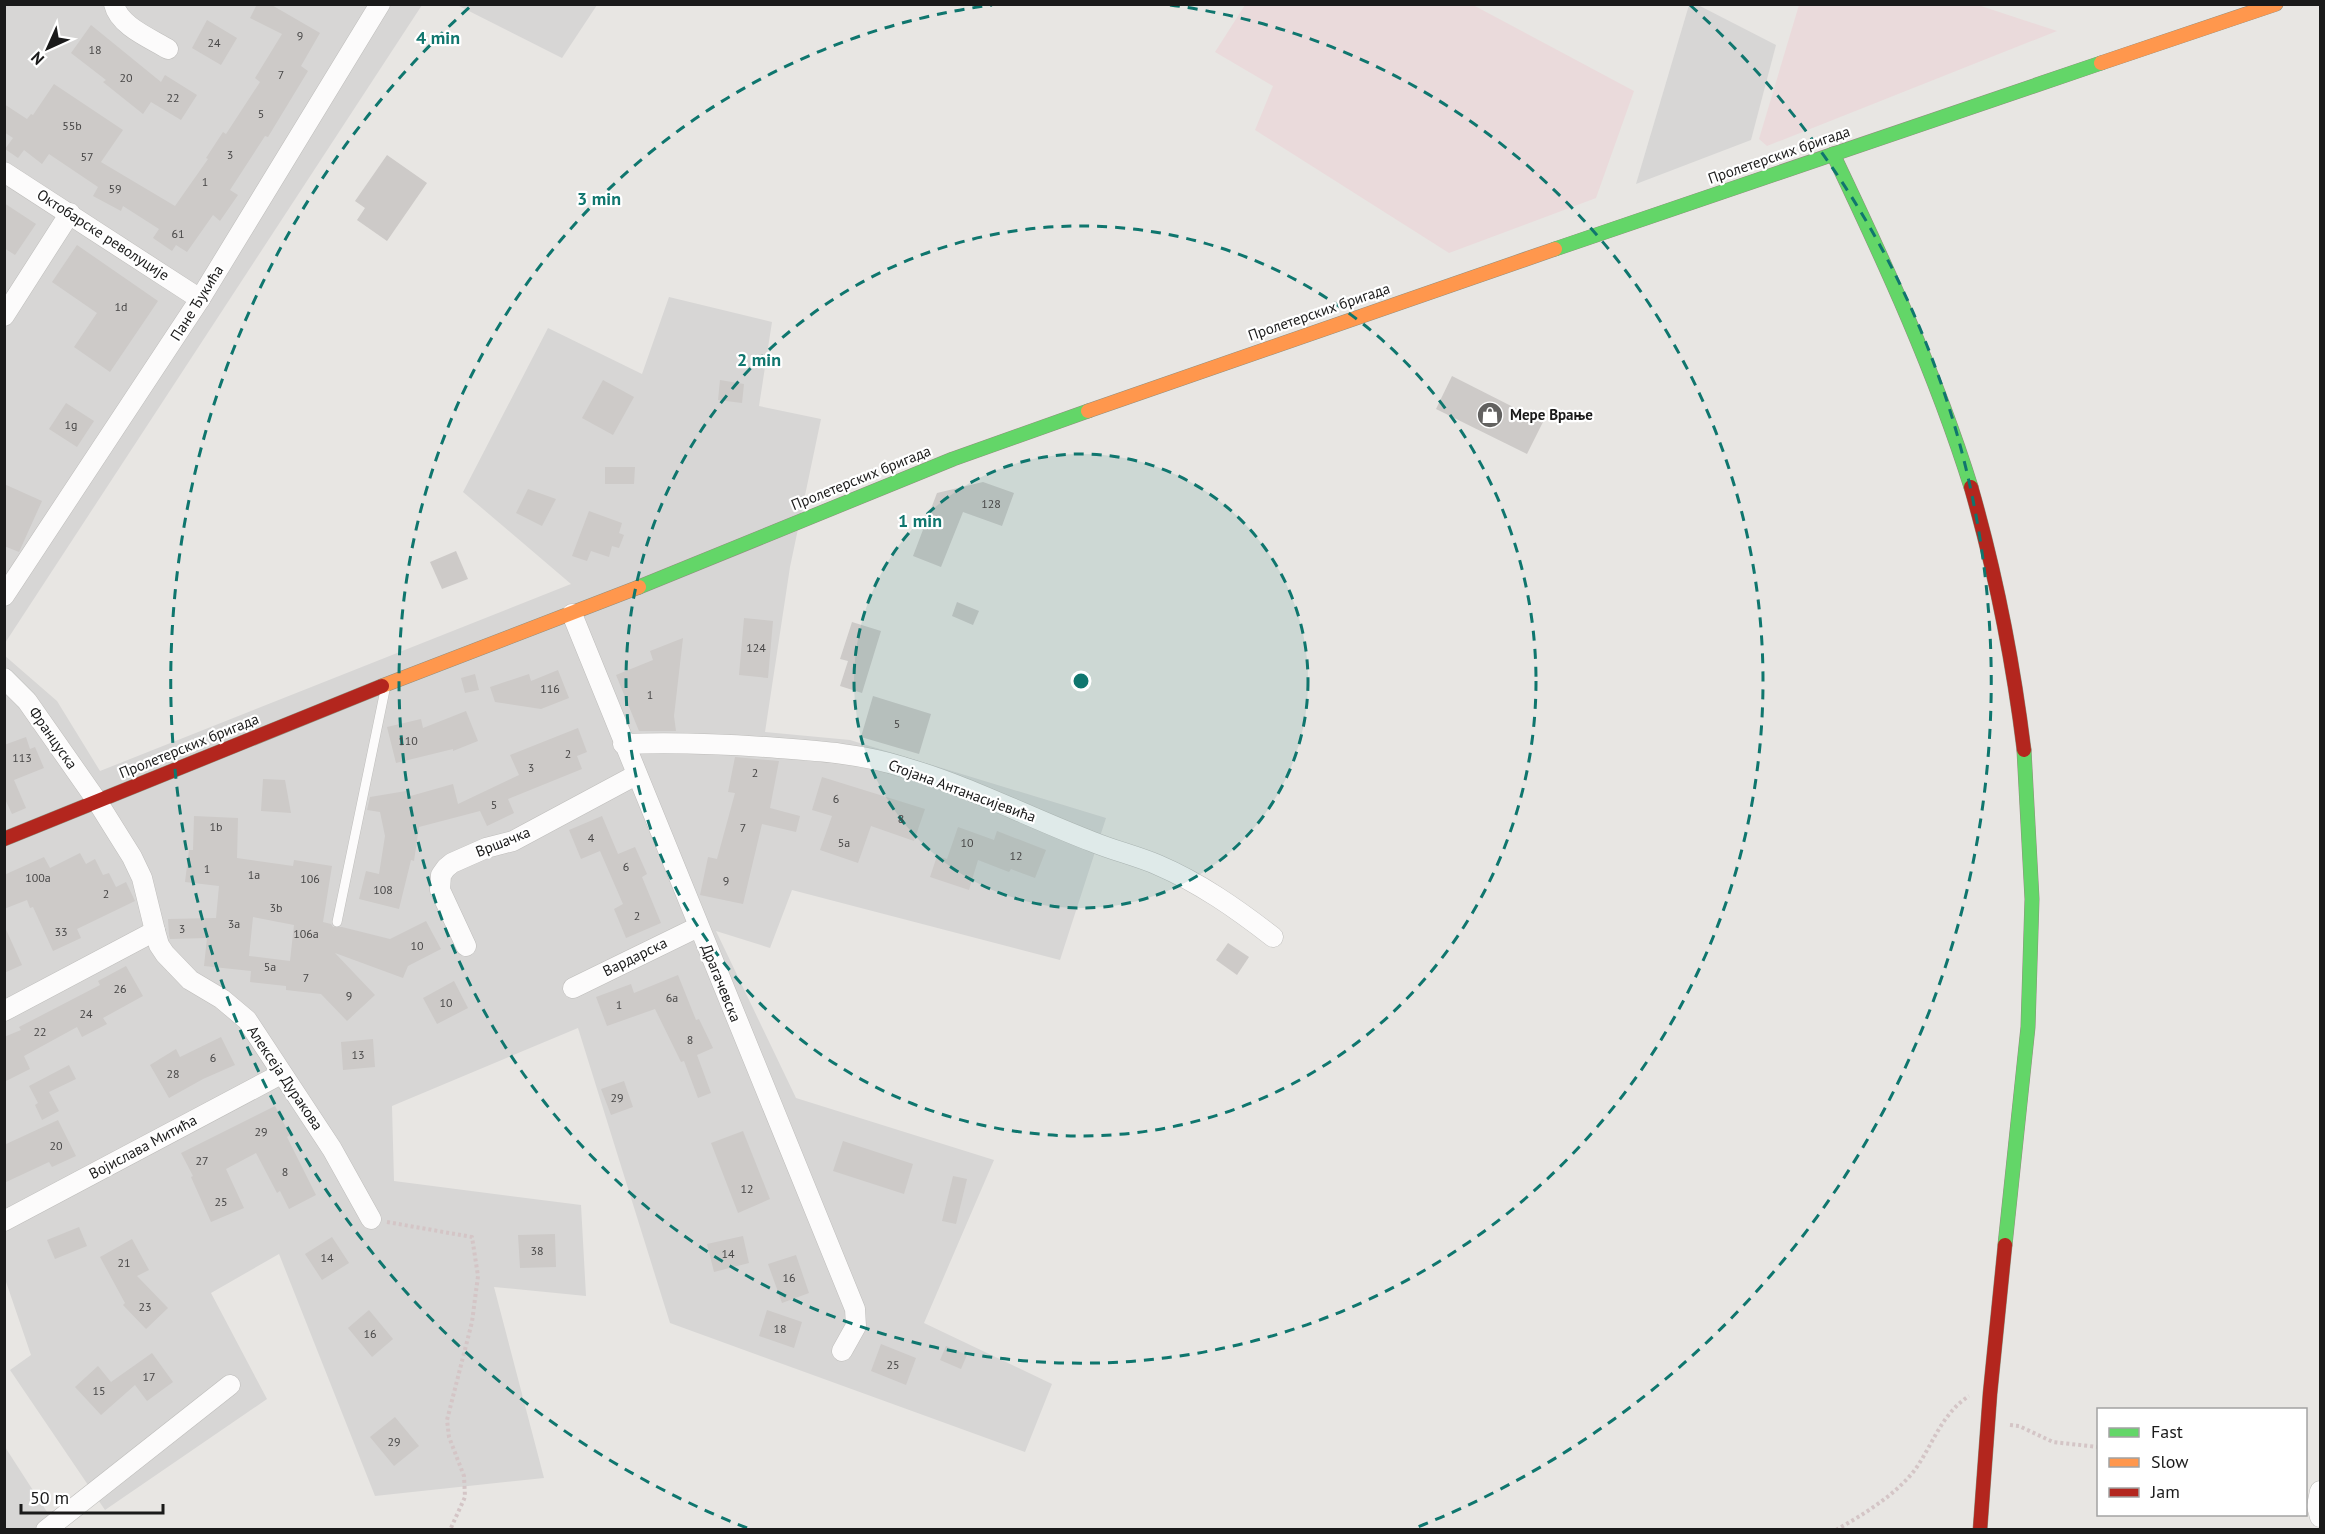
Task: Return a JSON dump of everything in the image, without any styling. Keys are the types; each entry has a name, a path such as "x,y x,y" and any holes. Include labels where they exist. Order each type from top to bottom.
{"street":[{"path":"114,4 120,17 168,49"},
{"name":"Пане Ђукића","path":"4,596 200,299 380,4"},
{"name":"Пролетерских бригада","path":"4,839 386,685 572,614 953,459 1384,307 2276,4"},
{"path":"1833,154 1887,268 1939,391 1971,486 1989,550 2018,690 2025,754 2031,876 2028,1027 1990,1394 1980,1530"},
{"name":"Октобарске револуције","path":"4,172 200,299"},
{"path":"4,316 70,213"},
{"name":"Драгачевска","path":"572,614 855,1309 856,1326 842,1351"},
{"name":"Француска","path":"4,678 27,701 98,801"},
{"name":"Стојана Антанасијевића","path":"623,744 683,742 740,744 821,751 876,759 903,767 944,781 1094,843 1158,865 1219,897 1273,937"},
{"name":"Вршачка","path":"466,946 440,890 441,875 446,868 486,848 513,841 636,775"},
{"name":"Алексеја Дуракова","path":"98,801 132,856 142,878 159,945 190,980 222,999 247,1020 261,1038 281,1074 332,1149 371,1219"},
{"name":"Вардарска","path":"573,988 699,927"},
{"path":"4,1011 155,931"},
{"name":"Војислава Митића","path":"4,1221 281,1074"},
{"path":"46,1530 230,1385"},
{"path":"2320,1491 2317,1506 2320,1517"}],"lane":[{"path":"337,922 386,685"}],"path":[{"path":"371,1219 472,1237 478,1276 472,1323 447,1420 449,1437 464,1476 465,1497 450,1530"},
{"path":"1836,1530 1877,1504 1902,1484 1924,1456 1944,1418 1955,1406 1968,1396 1979,1393 1990,1394"},
{"path":"1989,1422 2019,1426 2053,1442 2097,1447"}],"shaded area":[{"path":"597,4 562,58 457,5"},
{"path":"5,5 422,5 5,643"},
{"path":"1245,5 1473,5 1634,91 1596,198 1449,253 1255,130 1273,86 1215,52"},
{"path":"1689,5 1698,5 1776,45 1751,140 1636,184"},
{"path":"1799,5 1978,5 2057,31 1767,146 1759,139"},
{"path":"669,297 772,322 759,406 821,419 790,567 765,732 850,740 1106,818 1060,960 792,890 770,948 716,931 796,1098 994,1160 924,1323 1052,1384 1025,1452 670,1323 578,1028 392,1106 394,1181 581,1205 586,1296 494,1287 544,1478 375,1496 279,1254 211,1293 267,1399 105,1510 10,1370 31,1355 4,1276 4,655 57,701 100,771 571,584 463,492 548,328 642,374"},
{"path":"5,1447 58,1529 5,1529"}],"building":[{"path":"257,4 270,4 320,33 301,66 308,71 268,137 265,136 230,190 238,195 220,221 213,215 187,252 176,245 172,251 153,238 159,229 123,206 121,211 93,196 98,187 49,154 42,164 24,150 18,158 5,149 13,138 4,132 4,104 27,119 31,114 33,115 54,84 123,130 101,162 175,206 208,159 206,158 223,132 226,134 260,82 255,78 282,34 250,18"},
{"path":"207,20 237,38 221,65 192,48"},
{"path":"91,25 161,82 165,75 197,95 181,120 151,102 143,114 103,82 106,80 71,53"},
{"path":"387,155 427,183 387,241 357,220 365,208 355,201"},
{"path":"4,203 36,224 15,255 4,248"},
{"path":"77,245 158,301 110,372 74,347 97,313 52,282"},
{"name":"Мере Врање","path":"1452,376 1543,422 1527,454 1436,409"},
{"path":"603,380 634,397 613,435 582,418"},
{"path":"720,380 744,384 742,403 718,400"},
{"path":"66,403 94,421 77,447 49,429"},
{"path":"605,467 635,467 634,484 605,484"},
{"path":"983,482 1014,493 1002,526 963,512 941,567 913,556 937,493"},
{"path":"4,484 42,501 19,552 4,546"},
{"path":"528,489 556,499 542,526 516,513"},
{"path":"589,511 622,523 619,533 624,535 619,548 612,546 609,557 591,551 587,561 572,556"},
{"path":"456,551 468,579 442,589 430,562"},
{"path":"957,602 979,611 973,625 952,616"},
{"path":"744,618 773,621 768,678 739,675"},
{"path":"852,622 881,631 862,693 840,686 848,661 840,659"},
{"path":"683,638 674,716 676,731 639,731 616,675 653,660 650,651"},
{"path":"558,670 569,698 541,709 495,702 490,687 529,674 531,681"},
{"path":"475,674 479,690 465,693 461,678"},
{"path":"873,696 931,714 919,754 861,737"},
{"path":"466,711 478,741 453,751 453,749 396,763 387,727 421,719 423,728"},
{"path":"578,728 587,752 577,756 582,769 508,799 514,813 487,826 480,811 419,827 414,861 411,860 399,909 359,899 366,871 379,874 385,836 380,812 367,810 370,797 406,791 407,797 453,784 458,804 519,775 510,755"},
{"path":"26,737 30,749 35,747 44,768 14,780 26,808 12,814 4,797 4,745"},
{"path":"735,757 779,761 770,808 800,816 796,832 762,824 743,904 700,895 708,857 717,859 735,793 728,792"},
{"path":"822,777 925,809 914,841 871,826 858,863 820,850 832,816 812,810"},
{"path":"263,779 285,780 291,813 261,811"},
{"path":"194,816 238,818 237,858 293,866 294,860 332,866 323,922 333,927 342,927 390,939 426,921 441,949 408,966 403,978 335,953 375,995 347,1021 321,994 286,990 286,986 250,982 251,971 204,966 207,938 170,939 169,935 168,919 216,918 219,886 185,882 189,850 193,850","holes":["253,917 294,925 290,961 249,956"]},
{"path":"602,816 618,854 635,847 647,874 642,877 661,923 626,938 614,909 623,904 600,851 581,859 569,830"},
{"path":"958,827 994,840 997,831 1046,850 1035,878 1011,869 1009,872 978,860 969,890 930,877 937,856 947,859"},
{"path":"80,853 86,864 95,859 103,875 109,873 116,887 126,882 135,901 77,929 81,938 53,951 33,907 30,908 27,900 4,909 4,875 44,857 50,868"},
{"path":"4,925 22,965 4,973"},
{"path":"1228,943 1249,957 1237,975 1216,960"},
{"path":"126,966 143,996 103,1018 107,1024 82,1037 77,1027 24,1056 30,1069 4,1082 4,1037 21,1030 19,1027 100,985 98,981"},
{"path":"678,975 696,1020 699,1019 713,1048 697,1055 711,1093 698,1098 684,1061 681,1062 655,1009 607,1026 596,997 631,984 634,993"},
{"path":"454,981 468,1008 437,1024 423,998"},
{"path":"221,1037 235,1065 169,1098 150,1065 176,1049 180,1057"},
{"path":"373,1039 375,1067 343,1070 341,1042"},
{"path":"69,1065 76,1079 49,1092 59,1111 42,1120 35,1105 38,1103 29,1086"},
{"path":"624,1081 633,1107 611,1115 601,1089"},
{"path":"275,1106 290,1135 287,1137 316,1195 289,1209 280,1191 277,1193 256,1153 226,1169 244,1208 211,1222 191,1177 193,1176 181,1153"},
{"path":"58,1120 76,1156 52,1167 49,1162 4,1183 4,1145"},
{"path":"743,1131 770,1199 738,1213 711,1143"},
{"path":"843,1141 913,1164 904,1194 833,1171"},
{"path":"953,1176 967,1179 956,1224 942,1221"},
{"path":"79,1227 87,1246 55,1259 47,1240"},
{"path":"555,1234 556,1267 520,1268 518,1235"},
{"path":"743,1236 749,1263 714,1272 707,1244"},
{"path":"332,1237 349,1263 322,1280 305,1254"},
{"path":"132,1239 149,1270 137,1276 168,1308 146,1329 123,1305 125,1303 100,1257"},
{"path":"796,1255 809,1293 782,1303 768,1264"},
{"path":"369,1310 393,1339 372,1357 348,1328"},
{"path":"767,1310 802,1322 794,1348 759,1336"},
{"path":"881,1344 916,1358 906,1385 871,1371"},
{"path":"946,1346 967,1355 961,1369 940,1360"},
{"path":"152,1353 173,1382 147,1401 135,1385 101,1415 75,1387 98,1366 111,1382"},
{"path":"395,1417 419,1446 394,1466 370,1437"}],"traffic: fast":[{"path":"1555,249 2101,63"},
{"path":"1833,154 1908,318 1942,402 1971,487"},
{"path":"639,587 953,459 1088,411"},
{"path":"2005,1245 2028,1027 2032,899 2024,750"}],"traffic: slow":[{"path":"2101,63 2276,4"},
{"path":"1088,411 1555,249"},
{"path":"382,686 639,587"}],"traffic: jam":[{"path":"1971,487 2003,618 2024,750"},
{"path":"4,839 382,686"},
{"path":"1980,1530 1990,1394 2005,1245"}],"place":[{"name":"Мере Врање","path":"1490,415"}]}
